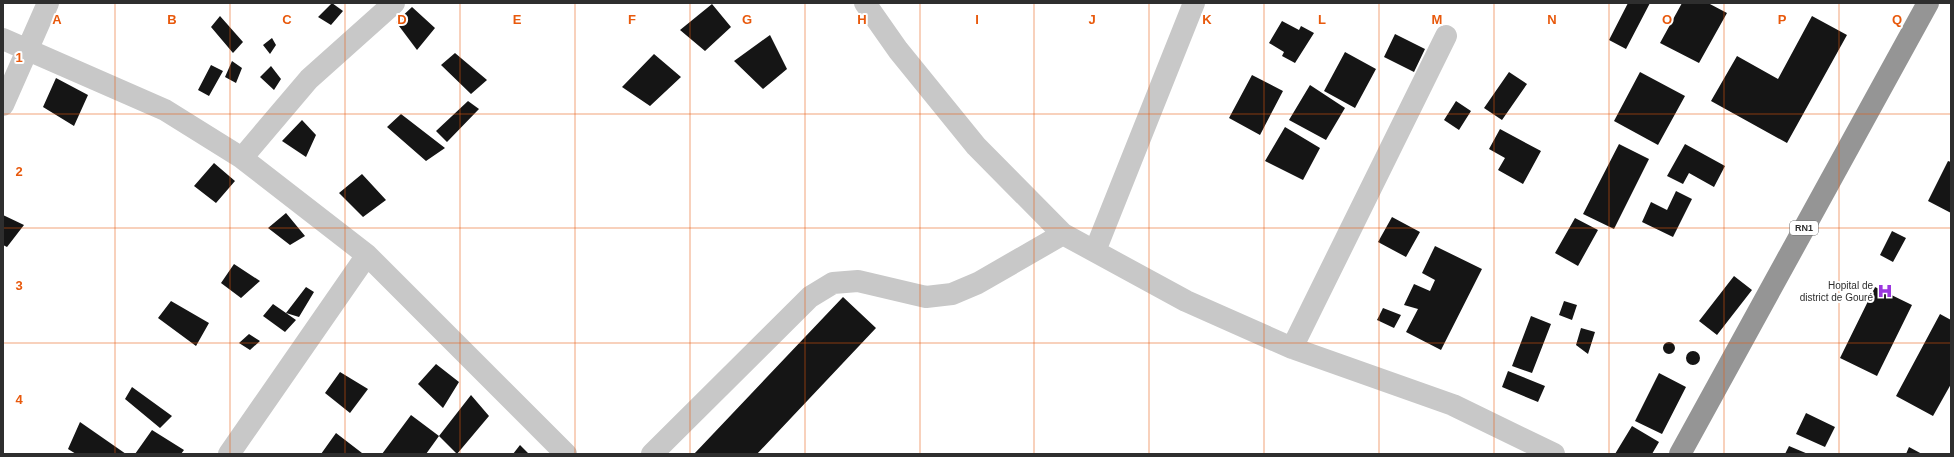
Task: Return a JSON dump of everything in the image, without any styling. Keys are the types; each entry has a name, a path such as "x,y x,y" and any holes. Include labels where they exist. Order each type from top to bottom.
{"highway":[{"name":"RN1","path":"1680,454 1928,3"}],"street":[{"path":"3,105 48,3"},
{"path":"242,158 309,79 394,3"},
{"path":"865,3 898,50 976,146 1063,234 1186,301 1292,348 1453,405 1554,454"},
{"path":"1095,251 1194,3"},
{"path":"1292,348 1446,36"},
{"path":"3,39 165,110 242,158 367,255 566,454"},
{"path":"652,454 810,297 833,283 858,280 926,297 952,294 978,283 1063,234"},
{"path":"229,454 367,255"}],"building":[{"path":"332,3 343,11 331,25 318,17"},
{"path":"1628,3 1650,3 1626,49 1609,40"},
{"path":"1682,3 1708,3 1727,13 1699,63 1660,43"},
{"path":"712,4 731,27 705,51 680,30"},
{"path":"412,7 435,28 417,50 396,22"},
{"path":"220,16 243,42 233,53 211,27"},
{"path":"1812,16 1847,35 1787,143 1711,101 1737,56 1778,79"},
{"path":"1282,21 1299,30 1301,26 1314,33 1295,63 1282,56 1284,52 1269,43"},
{"path":"1395,34 1425,49 1414,72 1384,57"},
{"path":"770,35 787,69 763,89 734,61"},
{"path":"272,38 276,45 270,54 263,45"},
{"path":"1345,52 1376,69 1355,108 1324,91"},
{"path":"455,53 487,80 471,94 441,65"},
{"path":"654,54 681,77 650,106 622,87"},
{"path":"232,61 242,68 236,83 225,77"},
{"path":"211,65 223,71 209,96 198,90"},
{"path":"271,66 281,79 274,90 260,77"},
{"path":"1509,72 1527,84 1502,120 1484,108"},
{"path":"1640,72 1685,96 1658,145 1614,121"},
{"path":"1252,75 1283,91 1260,135 1229,118"},
{"path":"56,78 88,95 74,126 43,107"},
{"path":"1310,85 1345,108 1326,140 1289,120"},
{"path":"468,101 479,109 447,142 436,131"},
{"path":"1456,101 1471,111 1459,130 1444,120"},
{"path":"401,114 445,148 426,161 387,127"},
{"path":"302,120 316,135 306,157 282,141"},
{"path":"1285,127 1320,148 1303,180 1265,161"},
{"path":"1500,129 1541,151 1523,184 1498,170 1505,158 1489,149"},
{"path":"1619,144 1649,159 1614,229 1583,214"},
{"path":"1685,144 1725,166 1714,187 1689,173 1683,184 1667,176"},
{"path":"1948,161 1951,162 1951,213 1928,201"},
{"path":"214,163 235,181 216,203 194,186"},
{"path":"362,174 386,200 363,217 339,193"},
{"path":"1676,191 1692,199 1673,237 1642,222 1651,202 1667,210"},
{"path":"286,213 305,236 290,245 268,228"},
{"path":"3,215 24,225 7,247 3,245"},
{"path":"1392,217 1420,232 1406,257 1378,242"},
{"path":"1575,218 1598,230 1578,266 1555,253"},
{"path":"1892,231 1906,238 1893,262 1880,255"},
{"path":"1435,246 1482,269 1441,350 1406,332 1418,309 1404,305 1414,284 1430,291 1435,280 1422,273"},
{"path":"234,264 260,281 241,298 221,283"},
{"path":"1734,276 1752,290 1717,335 1699,321"},
{"path":"306,287 314,292 299,317 286,313"},
{"path":"1875,287 1912,305 1877,376 1840,358"},
{"path":"843,297 876,328 757,454 694,454"},
{"path":"171,301 209,323 196,346 158,318"},
{"path":"1564,301 1577,305 1572,320 1559,315"},
{"path":"273,304 296,320 285,332 263,316"},
{"path":"1383,308 1401,315 1394,328 1377,320"},
{"path":"1940,314 1951,320 1951,384 1933,416 1896,396"},
{"path":"1531,316 1551,324 1532,373 1512,366"},
{"path":"1581,328 1595,332 1588,354 1576,345"},
{"path":"249,334 260,341 250,350 239,343"},
{"path":"1667,342 1671,342 1675,348 1671,354 1667,354 1663,350 1663,346"},
{"path":"1693,351 1698,353 1700,358 1698,363 1693,365 1688,363 1686,358 1688,353"},
{"path":"436,364 459,382 443,408 418,384"},
{"path":"1508,371 1545,386 1538,402 1502,387"},
{"path":"340,372 368,389 350,413 325,393"},
{"path":"1659,373 1686,387 1662,434 1635,421"},
{"path":"132,387 172,416 160,428 125,399"},
{"path":"471,395 489,416 457,454 439,436"},
{"path":"1806,413 1835,427 1825,447 1796,434"},
{"path":"411,415 439,436 426,454 382,454"},
{"path":"80,422 126,454 76,454 68,449"},
{"path":"1632,426 1659,442 1652,454 1615,454"},
{"path":"152,430 184,450 181,454 135,454"},
{"path":"336,433 362,453 321,454"},
{"path":"520,445 529,454 513,454"},
{"path":"1789,446 1808,454 1785,454"},
{"path":"1909,447 1922,454 1906,454"}],"place":[{"name":"Hopital de district de Gouré","path":"1885,291"}]}
